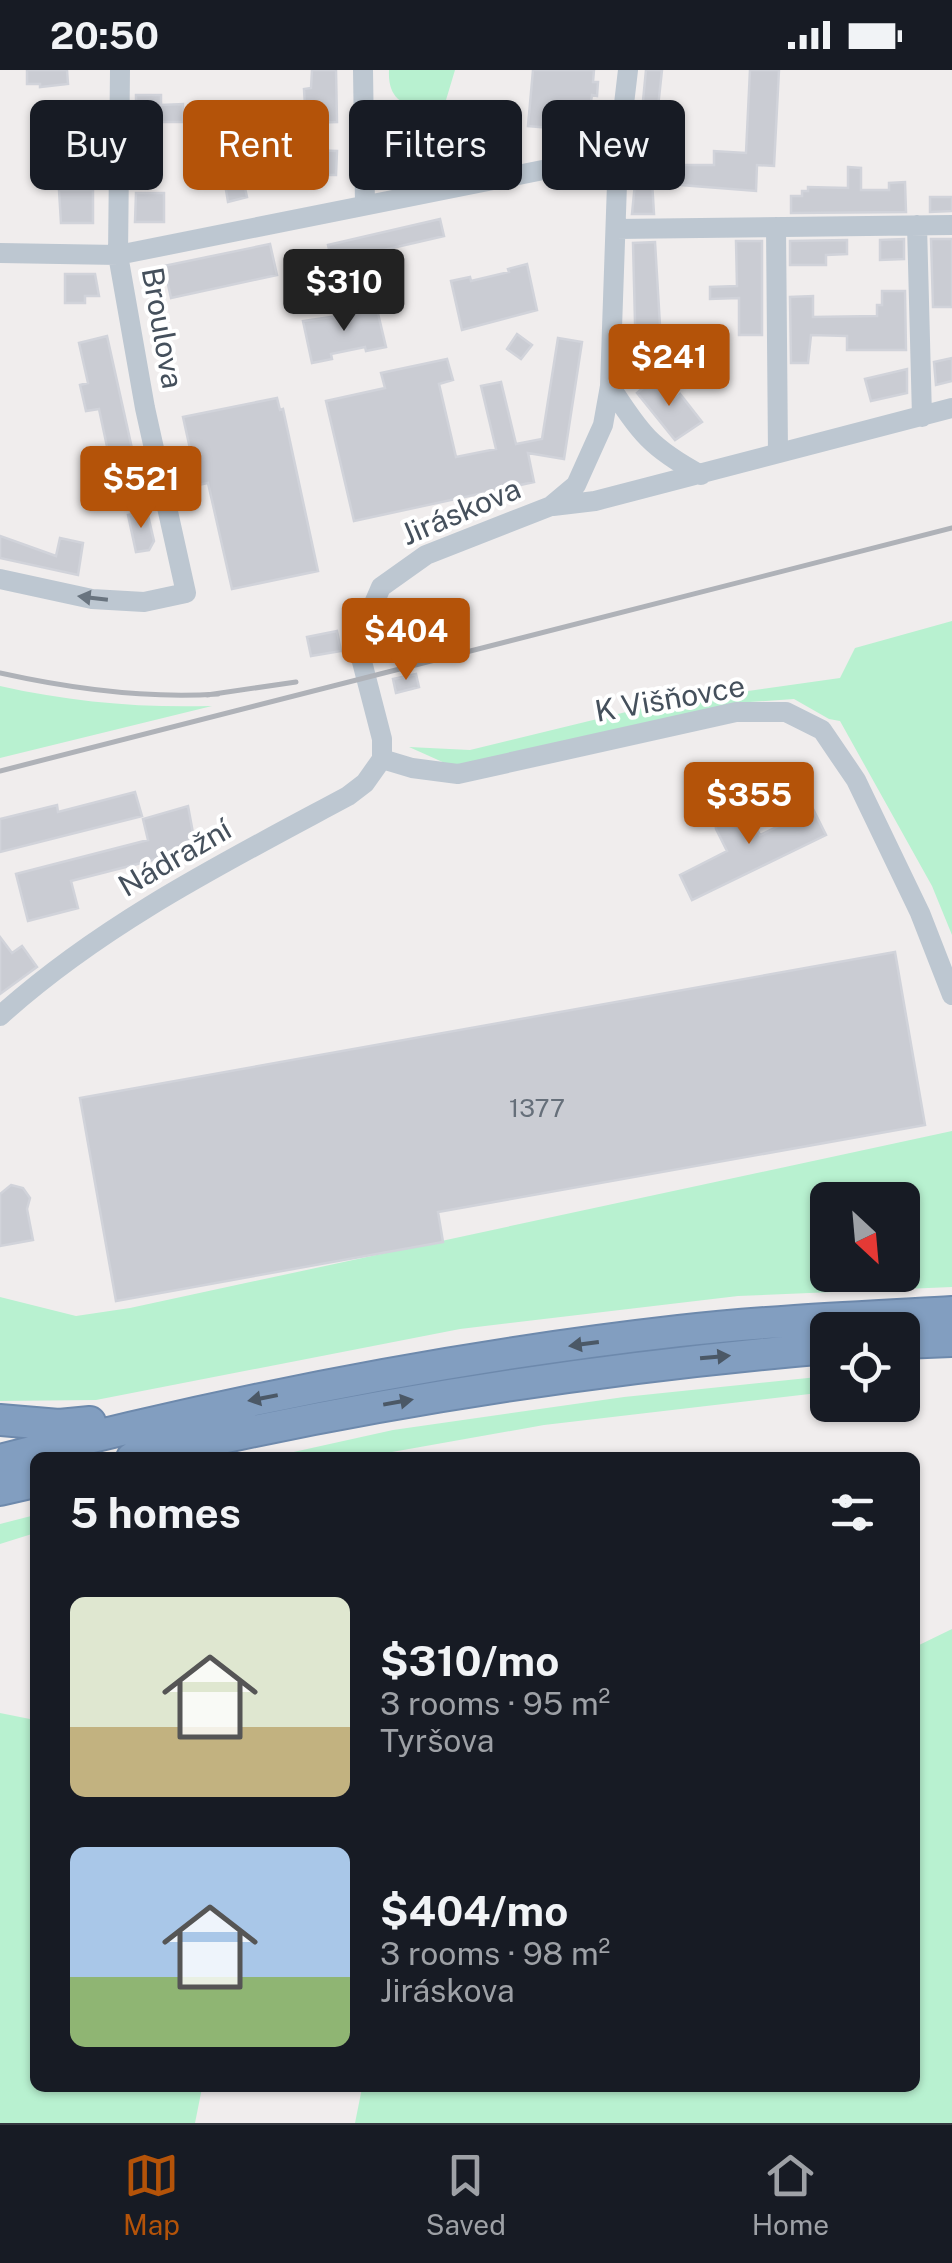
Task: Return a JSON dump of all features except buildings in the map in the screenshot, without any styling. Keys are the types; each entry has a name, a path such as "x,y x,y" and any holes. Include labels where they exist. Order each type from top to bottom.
{"highway":[{"path":"32,1452 188,1413 476,1359 680,1331 952,1312"},
{"path":"920,1342 952,1341"},
{"path":"159,1452 350,1410 480,1388 682,1360 810,1349"},
{"path":"0,1420 59,1425 188,1413"},
{"path":"0,1460 30,1452"},
{"path":"0,1490 30,1483"}],"street":[{"name":"Broulova","path":"0,580 110,600 144,602 186,593 118,255 120,70"},
{"path":"364,70 365,204"},
{"name":"Jiráskova","path":"624,100 628,70"},
{"path":"0,253 118,255 542,170"},
{"name":"Jiráskova","path":"382,759 382,740 360,654 365,624 381,587 426,555 551,506 576,485 603,425 610,386 617,190"},
{"path":"918,225 922,417"},
{"path":"616,229 952,225"},
{"path":"776,227 778,453"},
{"path":"610,386 637,428 665,455 701,475"},
{"path":"551,506 594,501 701,475 952,408"},
{"name":"K Višňovce","path":"382,759 412,768 458,774 736,712 786,712 822,730 841,756 920,913 952,995"},
{"name":"Nádražní","path":"0,1016 141,910 348,796 365,784 382,759"}],"green space":[{"path":"389,70 455,70 446,100 399,100 390,83"},
{"path":"952,621 952,935 932,886 840,721 794,699 735,703 456,768 409,747 470,750 663,703 840,678 855,648"},
{"path":"0,686 105,703 212,706 0,758"},
{"path":"952,1131 952,1287 920,1288 920,1182 810,1182 810,1292 833,1292 738,1296 460,1329 96,1400 0,1401 0,1297 76,1316 130,1308"},
{"path":"810,1378 810,1394 544,1425 392,1452 294,1452 393,1430 624,1397"},
{"path":"30,1516 30,1535 0,1544 0,1524"},
{"path":"952,1629 952,2123 355,2123 361,2092 920,2092 920,1645"},
{"path":"0,1713 30,1719 30,2092 201,2092 195,2123 0,2123"}],"railway":[{"path":"0,771 952,528"},
{"path":"0,673 108,691 218,694"},
{"path":"207,695 296,682"}]}
